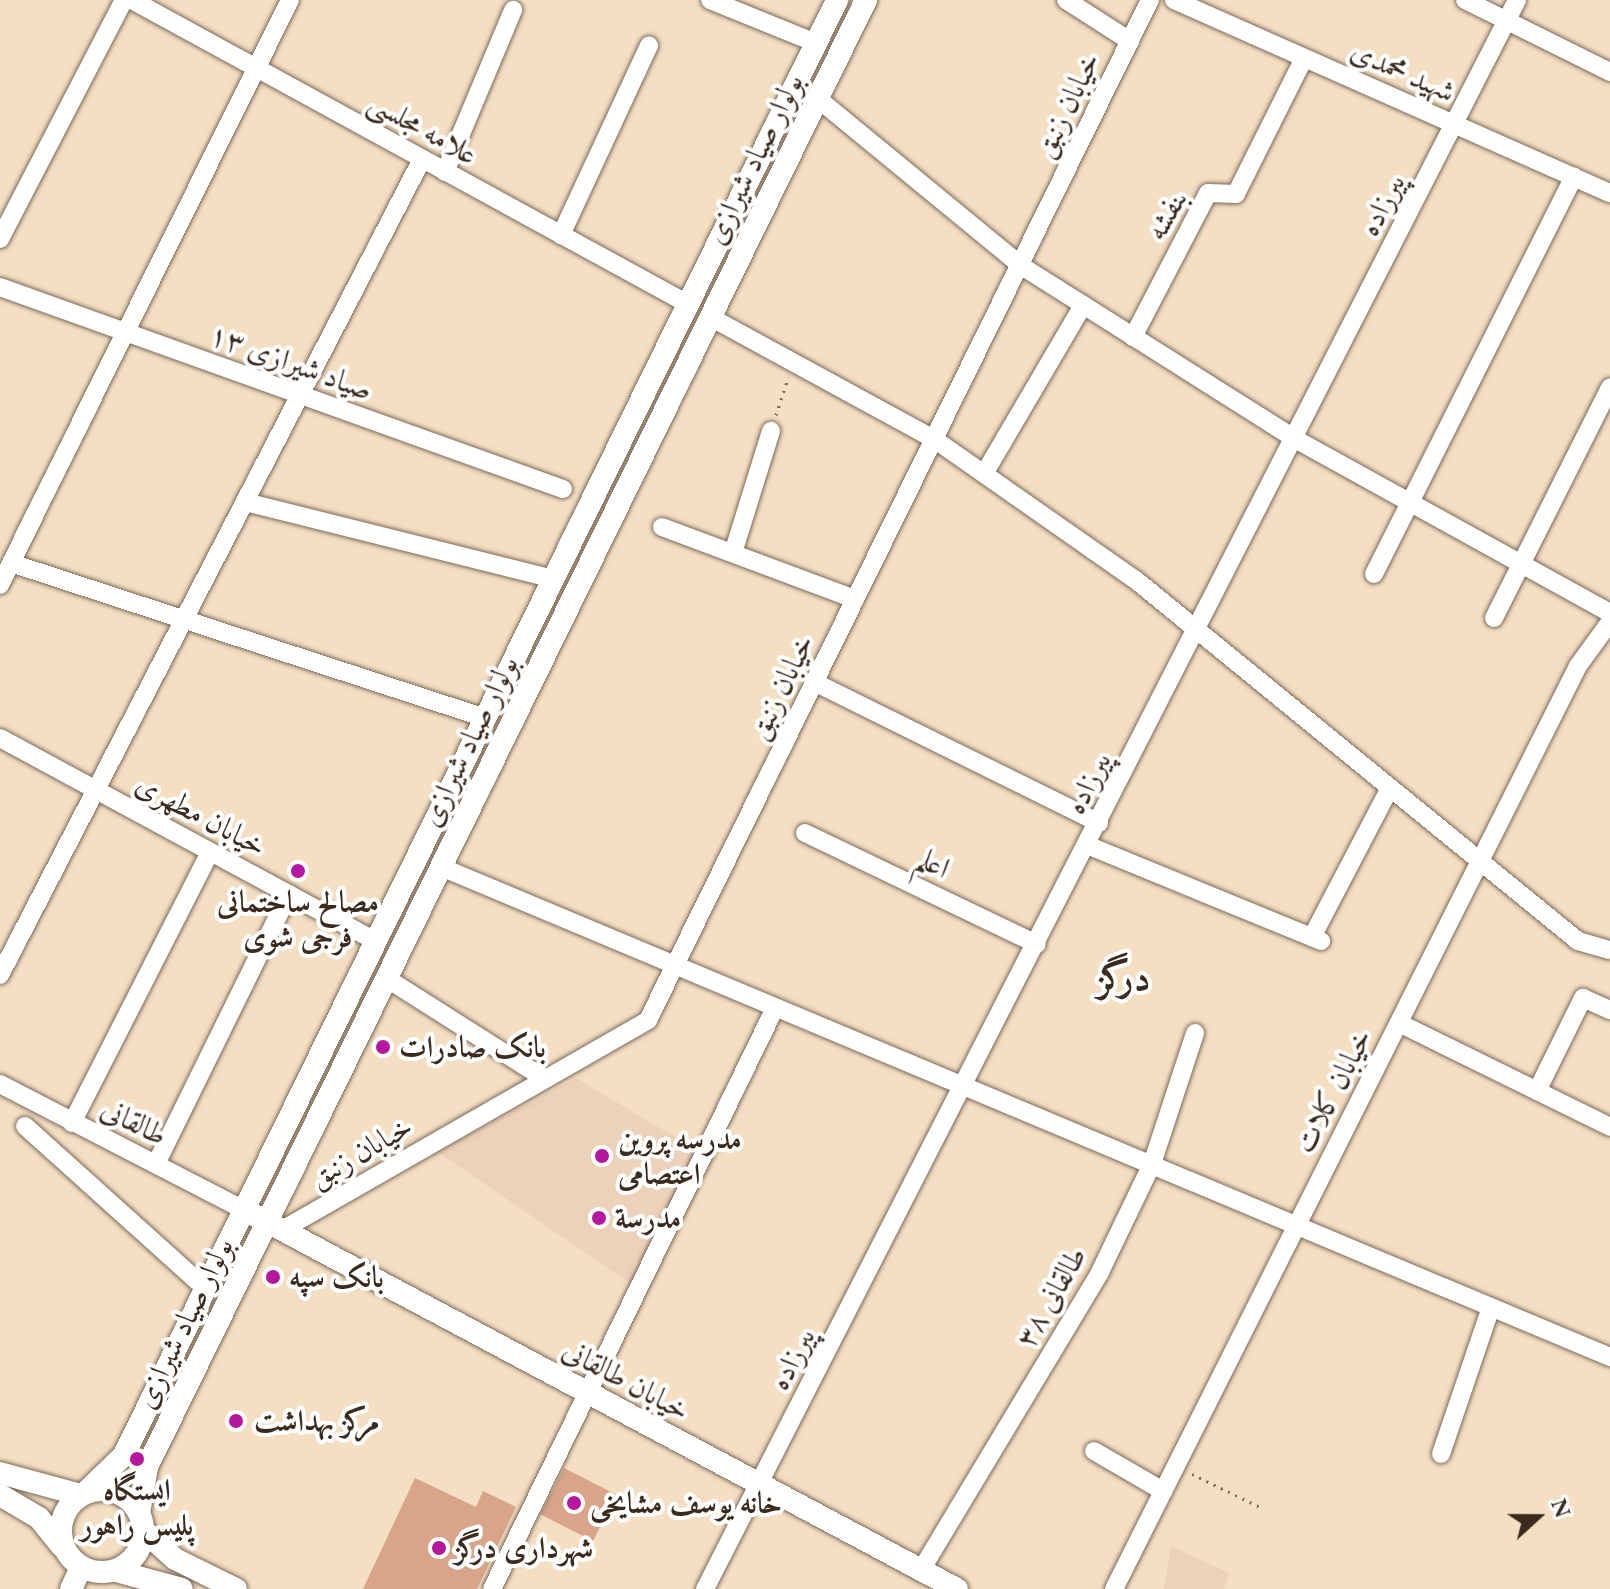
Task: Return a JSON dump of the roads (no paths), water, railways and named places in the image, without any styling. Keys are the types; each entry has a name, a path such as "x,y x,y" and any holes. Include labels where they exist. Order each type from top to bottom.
{"main road":[{"name":"بولوار صیاد شیرازی","path":"84,1494 124,1455 837,0"},
{"name":"بولوار صیاد شیرازی","path":"141,1522 147,1467 274,1226 386,978 866,0"},
{"path":"688,304 710,317"},
{"name":"خیابان طالقانی","path":"244,1210 957,1589"},
{"path":"0,1473 84,1494 120,1493 141,1522 175,1559 236,1589"},
{"path":"62,1546 63,1514 84,1494"},
{"path":"0,1495 39,1518 81,1568 116,1571 182,1589"},
{"path":"116,1571 139,1550 141,1522"},
{"path":"71,1589 81,1568"}],"street":[{"path":"0,239 124,0"},
{"name":"علامه مجلسی","path":"132,0 688,304"},
{"path":"0,585 290,0"},
{"path":"710,0 816,43"},
{"path":"1066,0 1130,41"},
{"name":"خیابان زنبق","path":"274,1226 648,1020 1150,0"},
{"name":"شهید محمدی","path":"1174,0 1610,193"},
{"path":"1465,0 1610,72"},
{"name":"پیرزاده","path":"705,1589 1198,631 1517,0"},
{"path":"445,172 513,10"},
{"path":"561,235 649,45"},
{"name":"بنفشه","path":"1133,337 1208,193 1236,194 1304,58"},
{"path":"817,98 1020,265 1295,439 1610,613"},
{"path":"0,975 422,159"},
{"path":"1374,574 1574,177"},
{"name":"صیاد شیرازی ۱۳","path":"0,287 563,489"},
{"path":"984,474 1083,305"},
{"path":"710,317 934,439 984,474 1198,631 1578,941 1610,950"},
{"path":"1494,618 1610,387"},
{"path":"733,553 771,431"},
{"path":"245,502 553,579"},
{"path":"662,527 855,599"},
{"path":"11,563 486,718"},
{"name":"خیابان کلات","path":"1114,1589 1578,666 1610,622"},
{"path":"814,682 1099,823"},
{"name":"خیابان مطهری","path":"0,738 376,941"},
{"path":"1087,845 1317,939 1390,788"},
{"name":"اعلم","path":"805,833 1037,944"},
{"path":"72,1123 210,852"},
{"path":"441,867 1610,1357"},
{"path":"156,1164 289,894"},
{"path":"386,978 545,1079"},
{"path":"1537,1091 1583,998 1610,1010"},
{"path":"492,1589 775,1008"},
{"path":"1399,1023 1610,1127"},
{"name":"طالقانی ۳۸","path":"920,1572 1100,1272 1152,1164 1195,1033"},
{"name":"طالقانی","path":"0,1084 244,1210"},
{"path":"25,1126 206,1289"},
{"path":"1441,1454 1491,1307"},
{"path":"1094,1451 1163,1491"}],"place":[{"name":"مصالح ساختمانی فرجی شوی","path":"298,871"},
{"name":"بانک صادرات","path":"383,1047"},
{"name":"مدرسه پروین اعتصامی","path":"602,1156"},
{"name":"مدرسة","path":"599,1218"},
{"name":"بانک سپه","path":"273,1277"},
{"name":"مرکز بهداشت","path":"236,1421"},
{"name":"ایستگاه پلیس راهور","path":"137,1459"},
{"name":"خانه یوسف مشایخی","path":"574,1503"},
{"name":"شهرداری درگز","path":"439,1548"}],"district":[{"name":"درگز","path":"1124,977"}]}
